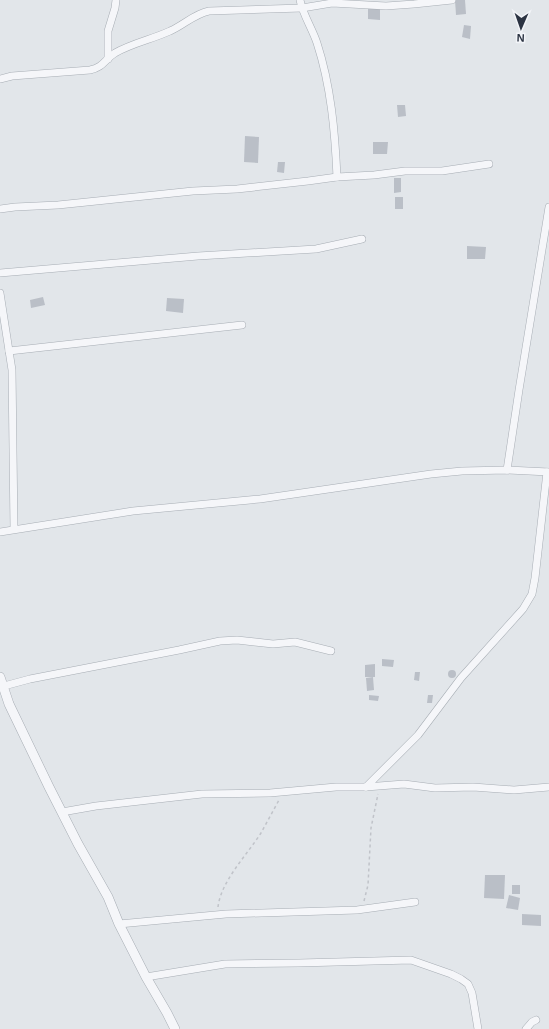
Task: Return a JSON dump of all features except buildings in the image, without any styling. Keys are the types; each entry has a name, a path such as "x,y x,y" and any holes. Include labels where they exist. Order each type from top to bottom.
{"street":[{"path":"108,59 108,31 116,0"},
{"path":"300,0 317,42 327,80 332,115 337,176"},
{"path":"0,79 12,76 99,68 116,53 170,31 184,24 200,13 209,11 302,8 332,3 386,6 452,0"},
{"path":"0,209 193,191 237,189 308,181 337,176 374,175 405,171 442,171 489,164"},
{"path":"507,470 549,207"},
{"path":"0,273 198,256 316,249 362,239"},
{"path":"0,293 12,370 14,529"},
{"path":"9,351 242,325"},
{"path":"0,532 133,511 260,499 431,474 462,471 507,470 548,472 532,594 523,609 461,678 418,735 366,787"},
{"path":"175,1029 119,924 108,897 48,787 12,710 1,680 30,679 220,641 238,640 274,644 295,642 331,651"},
{"path":"62,812 163,797 202,794 284,792 336,787 366,787 404,784 434,788 473,787 514,790 549,787"},
{"path":"119,924 190,916 362,909 415,902"},
{"path":"146,977 225,964 299,964 411,960 451,974 468,984 472,993 478,1029"},
{"path":"526,1029 536,1020"}],"path":[{"path":"362,909 368,885 371,828 380,786"},
{"path":"217,915 219,901 224,885 261,832 284,792"}]}
